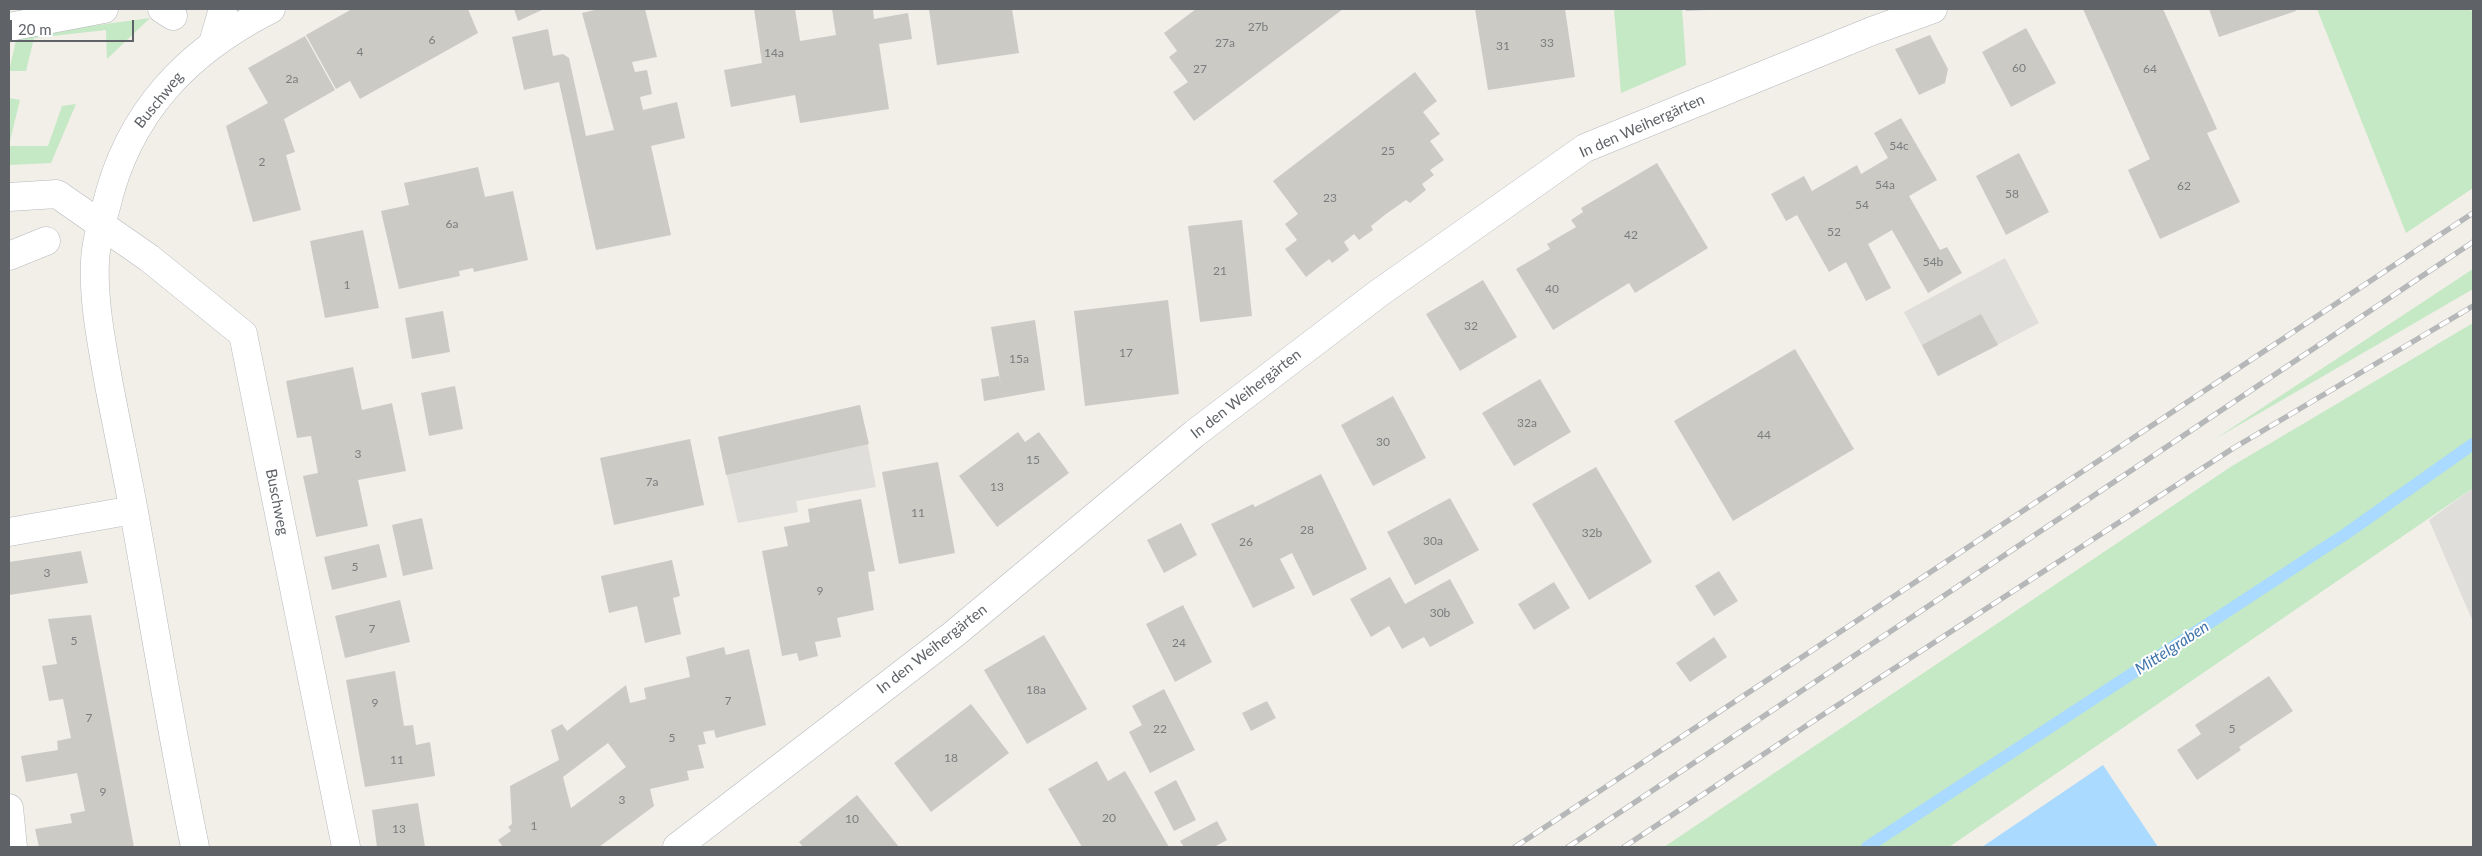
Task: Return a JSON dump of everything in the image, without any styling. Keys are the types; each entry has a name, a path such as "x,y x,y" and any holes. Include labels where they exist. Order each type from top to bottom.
{"street":[{"path":"9,27 104,9"},
{"path":"213,44 223,9"},
{"name":"Buschweg","path":"195,847 171,732 98,318 95,261 112,180 128,141 145,114 175,78 213,44 271,9"},
{"name":"In den Weihergärten","path":"676,847 954,634 1194,434 1379,292 1585,148 1877,20 1933,9"},
{"path":"9,198 57,194 102,224"},
{"name":"Buschweg","path":"102,224 149,258 243,334 346,847"},
{"path":"9,256 46,241"},
{"path":"9,532 133,510"},
{"path":"9,808 12,847"}],"shaded area":[{"path":"2005,258 2039,323 1938,376 1904,312"},
{"path":"860,405 876,487 796,501 798,512 738,523 718,437"},
{"path":"2473,488 2473,622 2429,520"}],"green space":[{"path":"1614,9 1682,9 1686,65 1621,93"},
{"path":"2317,9 2469,9 2473,12 2473,188 2406,233"},
{"path":"150,18 107,59 106,30 34,38 26,71 9,71 17,36"},
{"path":"9,98 20,100 9,145"},
{"path":"76,104 51,163 9,165 9,146 48,146 62,106"},
{"path":"2473,269 2473,289 2215,439"},
{"path":"2473,323 2473,488 1949,847 1664,847 2232,466"}],"water":[{"path":"2103,765 2158,847 1982,847"}],"building":[{"path":"352,9 468,9 478,33 360,99 350,81 336,89 306,35"},
{"path":"514,9 542,9 542,10 518,21"},
{"path":"599,9 645,9 657,57 632,62 635,72 647,70 652,94 640,97 643,110 677,102 685,138 651,146 671,235 596,250 559,82 524,90 512,37 548,29 553,56 563,54 569,58 586,136 614,130 582,13"},
{"path":"754,9 795,9 800,41 836,35 832,9 873,9 874,19 908,13 912,39 879,44 889,109 800,123 795,95 731,107 724,70 762,63"},
{"path":"929,9 1012,9 1019,53 937,65"},
{"path":"1196,9 1343,9 1194,121 1173,92 1188,82 1169,57 1177,51 1164,33"},
{"path":"1475,9 1565,9 1575,77 1488,90"},
{"path":"1686,9 1708,9 1708,10 1686,11"},
{"path":"2083,9 2163,9 2217,129 2207,133 2240,202 2160,239 2128,170 2150,159"},
{"path":"2209,9 2295,9 2296,11 2219,37"},
{"path":"2026,28 2056,83 2011,107 1982,52"},
{"path":"1930,35 1948,69 1945,83 1919,95 1895,49"},
{"path":"305,36 335,90 284,119 295,152 286,155 301,210 253,222 226,126 268,103 248,68"},
{"path":"1415,72 1437,101 1423,112 1440,134 1430,141 1444,160 1430,170 1434,175 1422,184 1426,190 1410,203 1406,200 1386,214 1371,226 1373,230 1359,240 1354,234 1344,242 1349,250 1332,263 1329,259 1306,277 1285,249 1297,240 1285,224 1298,214 1273,181"},
{"path":"1901,118 1937,180 1909,196 1940,250 1947,247 1962,273 1928,293 1892,230 1868,244 1891,288 1866,301 1846,262 1829,272 1797,215 1786,221 1771,194 1804,176 1812,191 1857,165 1861,174 1888,158 1874,133"},
{"path":"2019,153 2049,212 2006,235 1976,176"},
{"path":"1657,163 1708,248 1635,293 1629,283 1553,330 1516,269 1550,249 1547,244 1576,227 1571,220 1583,212 1581,208"},
{"path":"478,167 485,197 513,191 528,260 474,272 473,268 459,271 460,276 399,289 381,211 409,205 404,183"},
{"path":"1242,220 1252,316 1200,322 1188,226"},
{"path":"363,230 379,308 325,318 310,241"},
{"path":"1483,280 1517,337 1460,371 1426,314"},
{"path":"1168,300 1179,394 1085,406 1074,311"},
{"path":"443,311 450,352 412,359 405,318"},
{"path":"1981,314 1998,345 1938,376 1922,345"},
{"path":"1035,320 1045,390 984,401 981,379 999,376 1001,386 991,327"},
{"path":"1795,349 1854,449 1733,521 1674,421"},
{"path":"353,367 362,410 392,403 406,471 358,480 368,526 316,537 303,476 318,473 311,436 297,438 286,381"},
{"path":"1540,379 1571,432 1514,466 1482,413"},
{"path":"455,386 463,429 429,436 421,393"},
{"path":"1393,396 1426,458 1373,486 1341,425"},
{"path":"860,405 869,444 726,475 718,437"},
{"path":"1018,432 1025,442 1039,432 1069,473 997,527 959,476"},
{"path":"690,439 704,505 614,525 600,458"},
{"path":"938,462 955,553 899,564 882,472"},
{"path":"1596,467 1652,562 1589,600 1532,504"},
{"path":"1321,474 1367,569 1313,596 1292,553 1280,559 1295,588 1253,608 1211,524 1253,504 1255,507"},
{"path":"1450,498 1479,550 1415,585 1387,532"},
{"path":"861,499 875,571 868,572 874,610 837,618 841,637 815,642 818,656 799,661 797,653 782,656 762,551 788,546 784,527 810,522 808,509"},
{"path":"422,518 433,569 403,576 392,525"},
{"path":"1181,523 1197,555 1164,573 1147,540"},
{"path":"379,544 387,577 332,590 324,557"},
{"path":"81,551 88,583 9,595 9,562"},
{"path":"672,560 680,596 673,598 681,634 645,643 637,606 609,613 601,576"},
{"path":"1719,571 1738,601 1714,616 1695,586"},
{"path":"1390,577 1405,604 1450,579 1474,623 1430,647 1424,637 1402,649 1389,626 1371,637 1350,599"},
{"path":"1554,582 1570,608 1534,630 1518,604"},
{"path":"400,600 410,642 345,658 335,616"},
{"path":"1183,605 1212,662 1175,682 1146,624"},
{"path":"91,615 134,847 39,847 35,829 72,823 70,814 85,811 77,773 26,782 21,756 58,750 57,741 71,738 63,699 49,701 42,666 57,664 48,619"},
{"path":"1044,635 1087,709 1027,744 984,670"},
{"path":"1714,637 1727,657 1690,682 1676,663"},
{"path":"724,647 726,655 749,649 766,725 716,738 714,730 703,732 706,744 698,745 704,768 687,771 689,780 650,789 654,806 599,847 503,847 498,840 511,831 508,827 512,824 510,786 559,760 551,730 562,724 567,731 626,685 630,703 646,699 644,688 690,677 686,657","holes":["608,743 626,767 571,808 563,777"]},
{"path":"395,671 404,726 413,725 416,745 430,742 435,776 365,787 346,680"},
{"path":"2269,676 2293,711 2239,747 2241,750 2197,780 2177,750 2201,734 2195,725"},
{"path":"1164,689 1195,750 1150,773 1129,732 1142,725 1132,706"},
{"path":"1267,701 1276,718 1251,731 1242,713"},
{"path":"971,704 1009,753 931,812 894,763"},
{"path":"1097,761 1108,781 1125,771 1169,847 1082,847 1048,789"},
{"path":"1176,780 1196,820 1174,831 1154,792"},
{"path":"857,795 899,847 803,847 799,842"},
{"path":"418,803 425,847 377,847 372,810"},
{"path":"1217,821 1227,840 1214,847 1184,847 1180,841"}],"waterway":[{"name":"Mittelgraben","path":"1867,847 2347,533 2473,444"}],"railway":[{"path":"1515,847 2473,213"},
{"path":"1568,847 2473,242"},
{"path":"1624,847 1821,716 2232,449 2473,306"}]}
